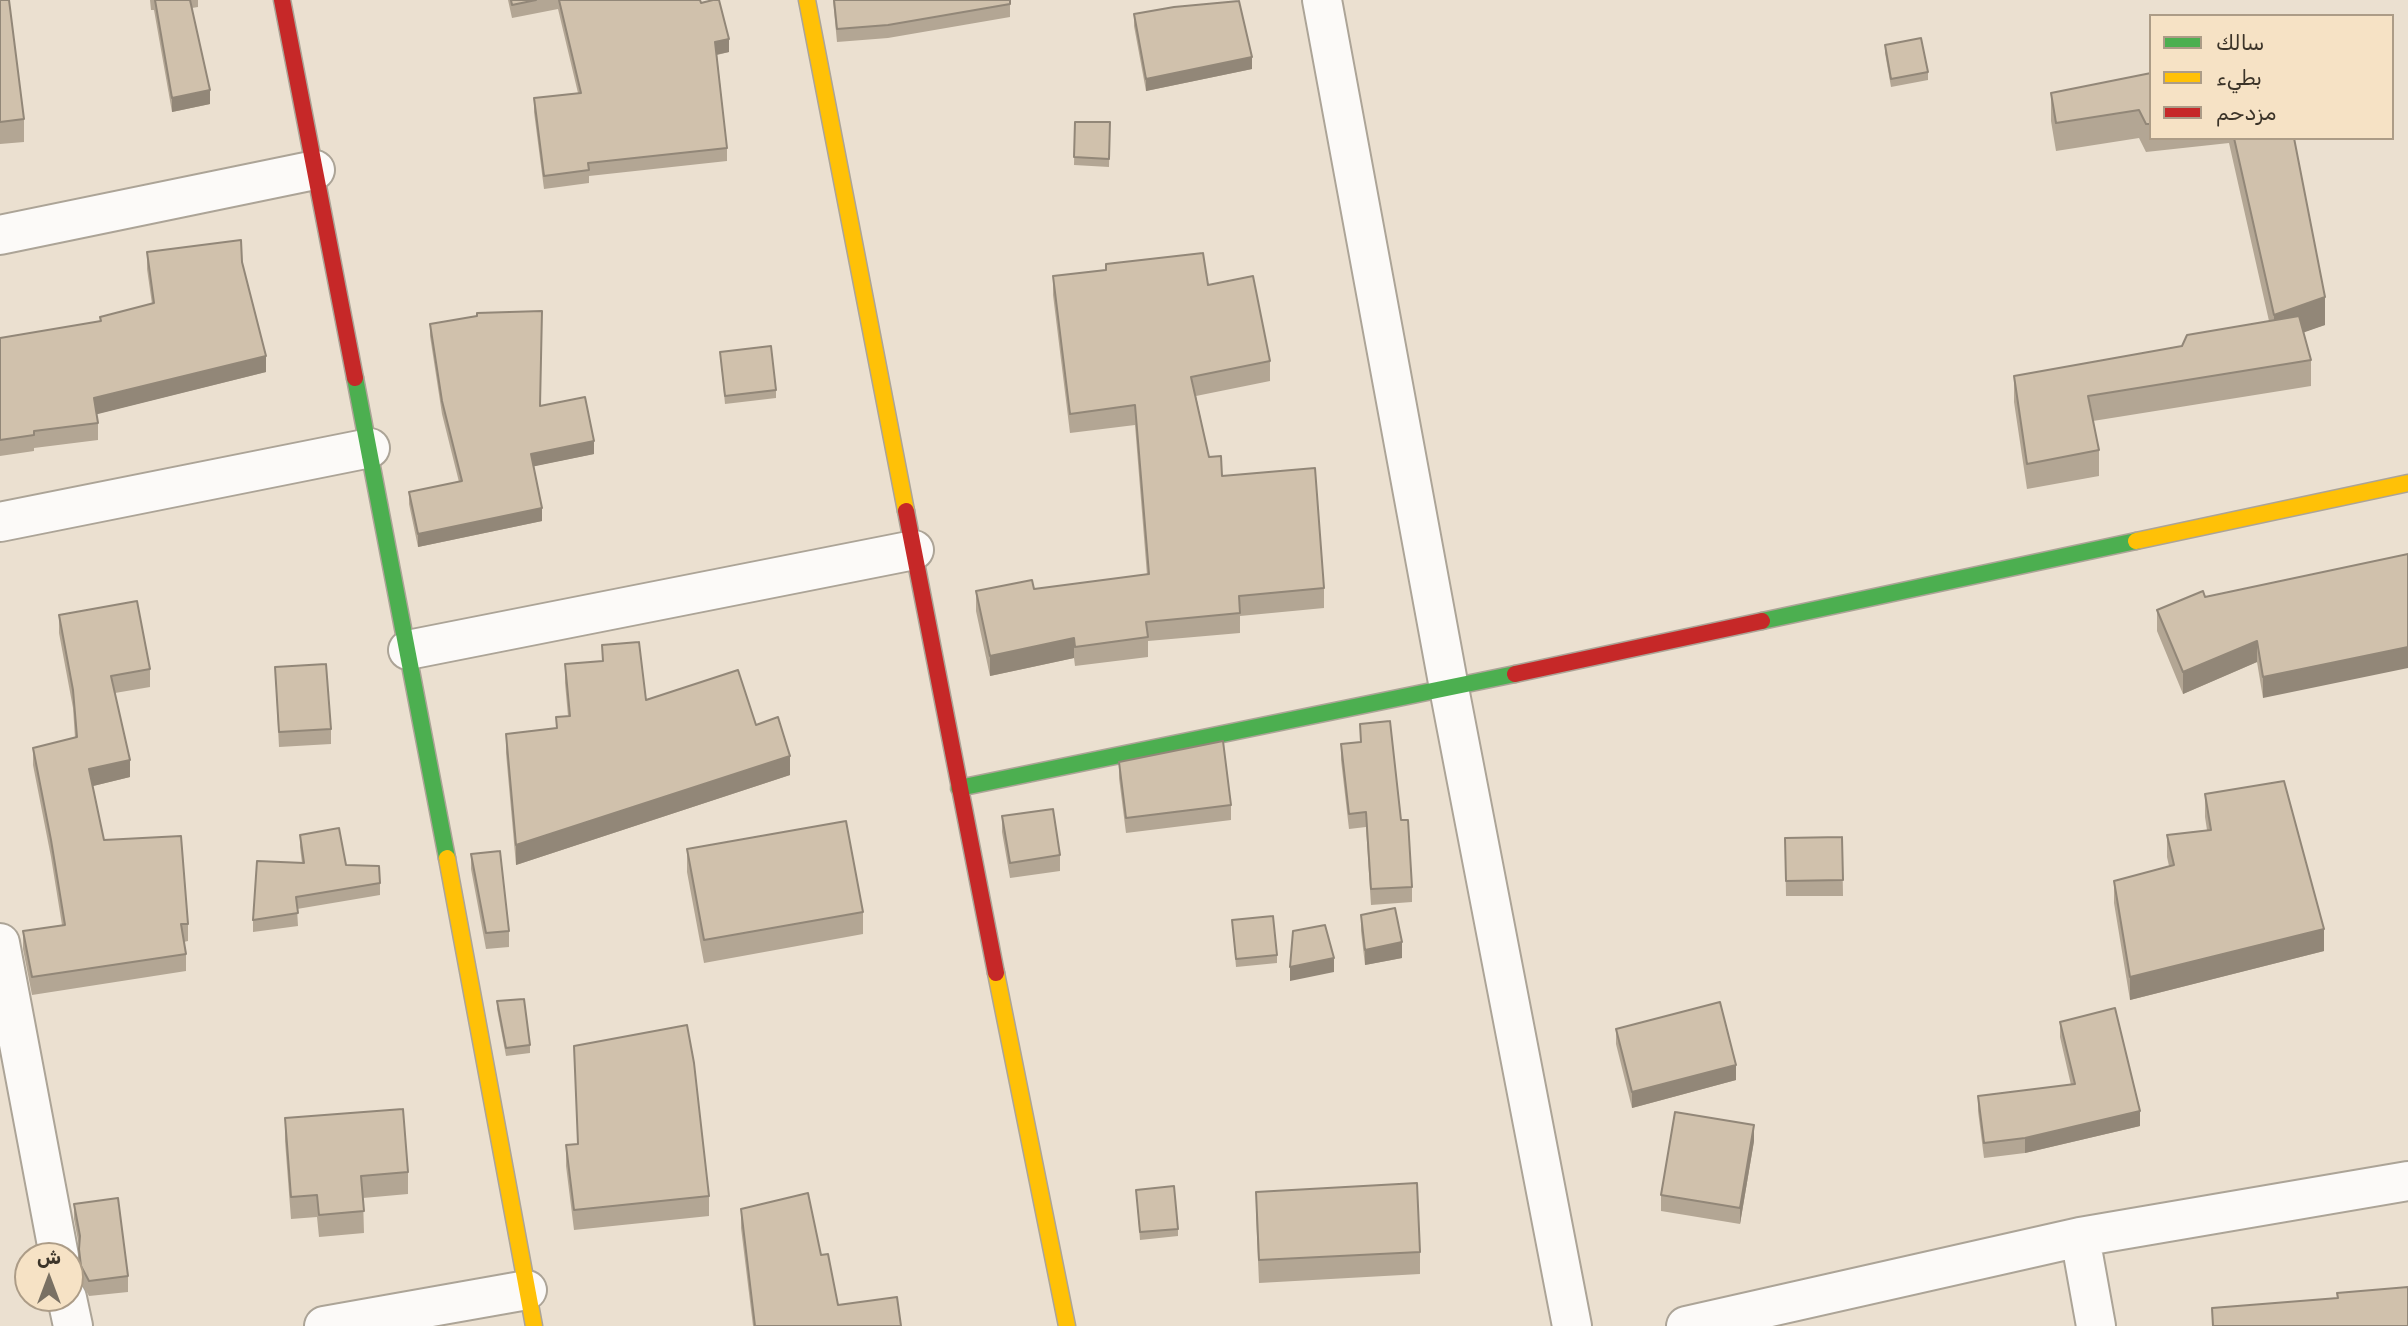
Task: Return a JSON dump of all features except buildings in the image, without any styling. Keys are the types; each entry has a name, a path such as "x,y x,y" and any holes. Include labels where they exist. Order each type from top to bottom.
{"street":[{"path":"282,0 370,448 531,1308 324,1326"},
{"path":"807,0 959,788 1068,1326"},
{"path":"1322,0 1449,688 1572,1326"},
{"path":"0,235 315,170"},
{"path":"0,522 370,448"},
{"path":"959,788 1449,688 2408,483"},
{"path":"408,650 914,550"},
{"path":"0,943 56,1242"},
{"path":"1686,1326 2080,1237 2408,1181"},
{"path":"2080,1237 2096,1326"}],"traffic: fast":[{"path":"355,378 447,858"},
{"path":"1762,621 2136,541"},
{"path":"959,788 1515,674"}],"traffic: slow":[{"path":"807,0 906,511"},
{"path":"2136,541 2408,483"},
{"path":"447,858 534,1326"},
{"path":"996,973 1067,1326"}],"traffic: jam":[{"path":"282,0 355,378"},
{"path":"906,511 996,973"},
{"path":"1515,674 1762,621"}]}
